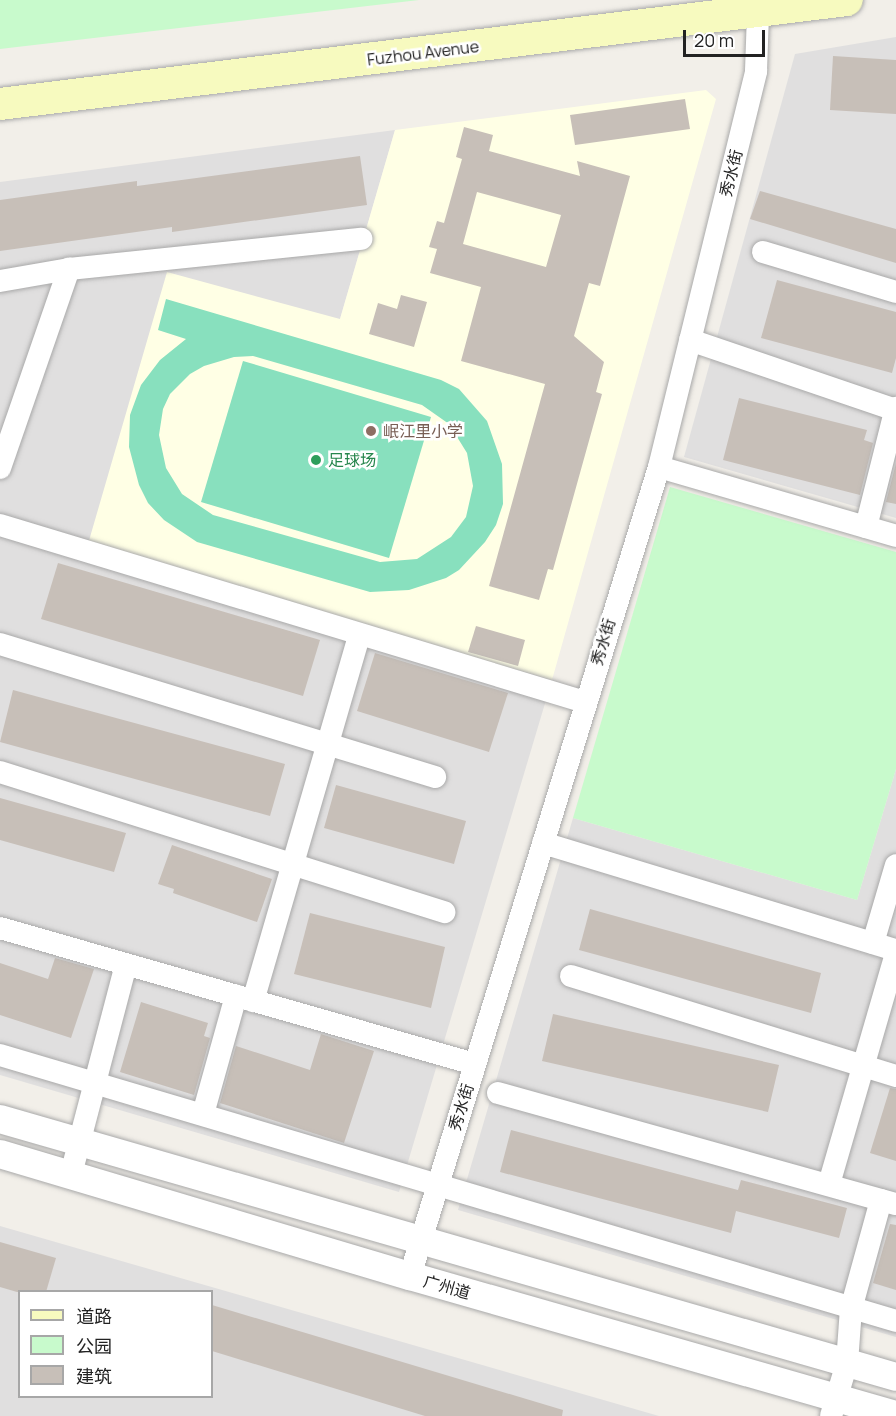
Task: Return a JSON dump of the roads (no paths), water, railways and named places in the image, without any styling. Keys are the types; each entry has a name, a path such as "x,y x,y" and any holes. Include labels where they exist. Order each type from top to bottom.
{"main road":[{"name":"Fuzhou Avenue","path":"0,86 680,0"},
{"name":"Fuzhou Avenue","path":"0,104 757,6 846,0"}],"street":[{"name":"秀水街","path":"410,1276 659,467 756,71 757,6"},
{"path":"0,281 69,269 361,239"},
{"path":"763,252 896,292"},
{"path":"2,455 69,269"},
{"path":"690,340 896,409 866,527"},
{"path":"659,467 896,536"},
{"path":"0,525 585,702"},
{"path":"203,1114 293,863 326,742 359,635"},
{"path":"0,644 435,777"},
{"path":"0,772 444,912"},
{"path":"543,843 896,951 829,1184"},
{"path":"873,943 896,865"},
{"path":"0,928 475,1064"},
{"path":"71,1174 126,964"},
{"path":"571,976 896,1076"},
{"path":"0,1055 896,1321"},
{"path":"498,1093 888,1202 851,1309 847,1363 833,1407"},
{"path":"0,1119 896,1377"},
{"name":"广州道","path":"0,1154 410,1276 833,1407 896,1415"}],"place":[{"name":"岷江里小学","path":"371,431"},
{"name":"足球场","path":"316,460"}]}
